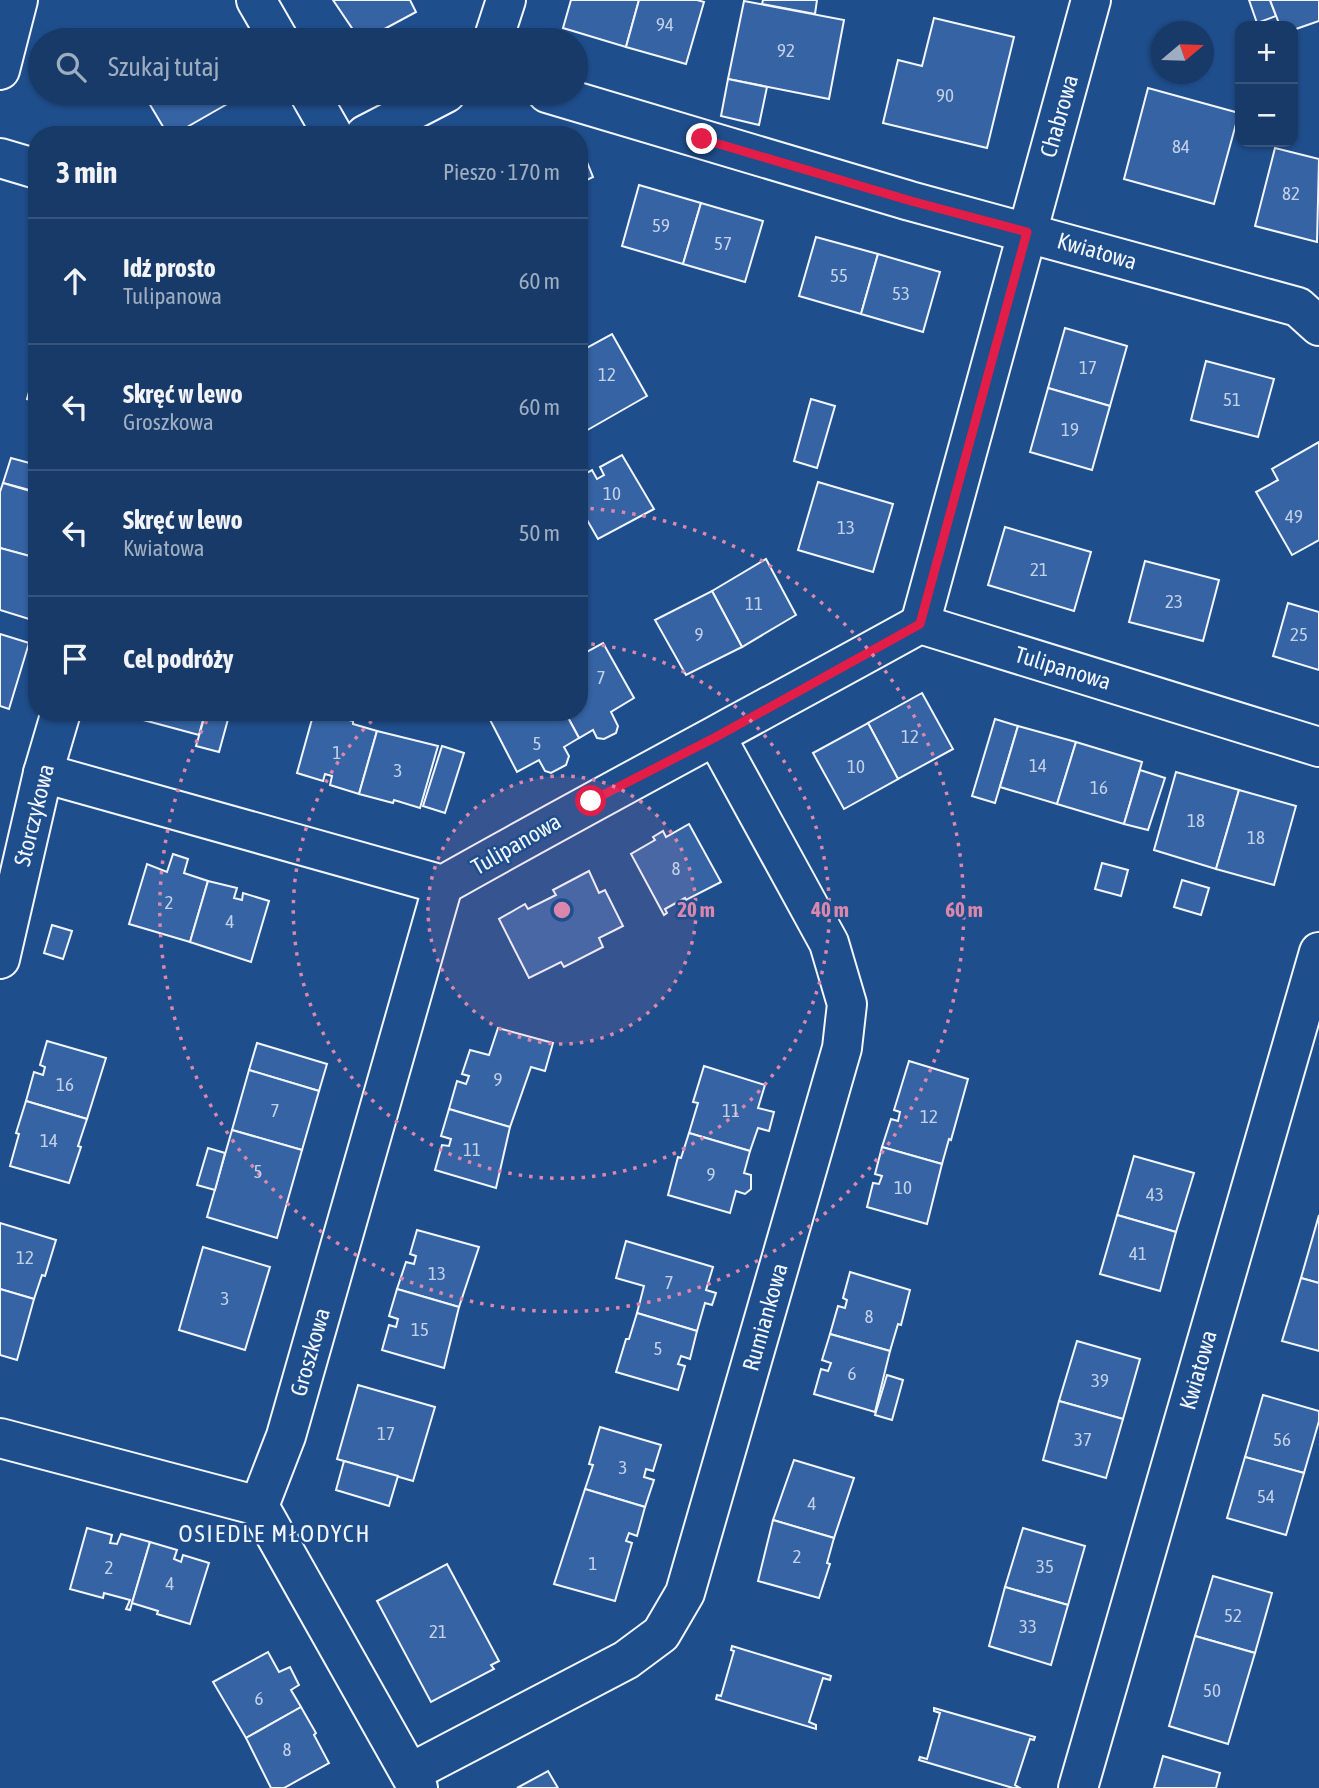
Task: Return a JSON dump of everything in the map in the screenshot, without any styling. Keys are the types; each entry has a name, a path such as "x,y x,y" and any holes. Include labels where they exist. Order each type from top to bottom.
{"street":[{"path":"0,70 18,0"},
{"path":"256,0 272,28"},
{"path":"497,28 506,0"},
{"name":"Chabrowa","path":"1027,232 1091,0"},
{"path":"316,105 328,126"},
{"path":"382,126 423,105"},
{"name":"Kwiatowa","path":"587,105 911,201 1298,307 1319,326"},
{"path":"0,158 28,166"},
{"path":"920,624 1027,232"},
{"name":"Tulipanowa","path":"443,885 591,801 716,737 920,624 1319,747"},
{"name":"Storczykowa","path":"0,959 43,773 58,721"},
{"name":"Rumiankowa","path":"414,1781 626,1660 661,1634 685,1593 842,1048 847,1004 830,943 716,737"},
{"path":"43,773 443,885"},
{"name":"Groszkowa","path":"259,1506 286,1436 443,885"},
{"name":"Kwiatowa","path":"1078,1788 1319,952"},
{"path":"0,1438 259,1506 414,1781"}],"building":[{"path":"333,0 410,0 416,12 386,28 352,28"},
{"path":"571,0 639,0 626,47 588,36 588,28 563,28"},
{"path":"639,0 704,2 686,64 626,47"},
{"path":"763,0 817,0 815,14 762,4"},
{"path":"1249,0 1270,0 1276,16 1256,21"},
{"path":"1270,0 1319,0 1319,21 1298,28 1298,21 1278,21"},
{"path":"744,1 844,20 829,99 728,79"},
{"path":"934,18 1014,37 987,148 883,123 898,60 922,66"},
{"path":"728,79 767,87 759,125 721,116"},
{"path":"1148,88 1235,112 1235,128 1214,204 1124,179"},
{"path":"150,105 226,105 189,126 163,126"},
{"path":"1275,148 1319,159 1317,242 1255,226"},
{"path":"588,164 593,177 588,180"},
{"path":"639,185 701,203 683,264 622,246"},
{"path":"701,203 763,221 745,282 683,264"},
{"path":"816,237 878,254 861,314 799,296"},
{"path":"878,254 940,272 923,332 861,314"},
{"path":"1065,328 1127,346 1110,406 1048,388"},
{"path":"612,334 647,396 588,430 588,347"},
{"path":"1206,361 1274,379 1258,437 1191,420"},
{"path":"1048,388 1110,406 1092,470 1030,452"},
{"path":"811,399 835,406 817,468 794,461"},
{"path":"1319,442 1319,540 1292,555 1256,492 1278,480 1272,469"},
{"path":"622,455 654,509 598,539 588,522 588,472 592,470 597,479 604,475 600,467"},
{"path":"11,458 28,463 28,490 3,483"},
{"path":"818,482 893,504 873,572 798,550"},
{"path":"3,483 28,490 28,556 0,548 0,492"},
{"path":"1005,527 1091,552 1074,611 988,585"},
{"path":"0,548 28,556 28,619 0,610"},
{"path":"766,559 796,615 742,647 712,591"},
{"path":"1145,561 1219,580 1203,641 1129,622"},
{"path":"712,591 742,647 686,675 655,620"},
{"path":"1288,603 1319,612 1319,670 1273,656"},
{"path":"0,634 28,643 28,646 9,709 0,706"},
{"path":"603,643 634,698 611,712 618,726 616,733 604,739 597,738 593,730 579,738 570,721 588,721 588,651"},
{"path":"922,693 953,749 898,779 868,723"},
{"path":"995,719 1018,726 995,803 972,796"},
{"path":"147,721 203,721 199,735"},
{"path":"203,721 228,721 219,752 196,746"},
{"path":"311,721 353,721 353,724 377,731 359,794 330,785 332,776 325,774 323,781 297,773"},
{"path":"491,721 570,721 579,738 564,747 569,756 566,765 551,773 545,771 539,760 517,772"},
{"path":"868,723 898,779 844,809 813,753"},
{"path":"1018,726 1076,742 1057,804 1000,787"},
{"path":"377,731 438,746 420,808 359,794"},
{"path":"1076,742 1142,762 1124,824 1057,804"},
{"path":"442,746 464,753 445,813 423,806"},
{"path":"1140,770 1165,778 1148,830 1124,824"},
{"path":"1176,772 1239,790 1216,869 1154,850"},
{"path":"1239,790 1296,806 1274,885 1216,869"},
{"path":"689,824 721,882 665,909 667,913 664,915 631,854 655,840 653,837 663,831 666,837"},
{"path":"173,854 188,859 184,873 208,881 190,942 129,924 147,864 167,872"},
{"path":"1102,863 1128,870 1121,896 1095,889"},
{"path":"589,871 599,893 605,890 623,926 599,938 603,947 564,967 561,962 529,978 499,919 525,904 528,909 556,895 553,890"},
{"path":"1182,880 1209,888 1201,915 1174,907"},
{"path":"208,881 237,888 234,898 242,900 243,893 269,901 251,962 190,942"},
{"path":"52,925 72,931 63,959 44,953"},
{"path":"498,1028 553,1043 545,1071 531,1067 510,1127 449,1109 457,1081 466,1084 469,1076 462,1074 470,1050 489,1055"},
{"path":"47,1041 106,1058 87,1119 26,1101 34,1072 43,1075 45,1067 40,1065"},
{"path":"257,1043 327,1064 319,1091 249,1070"},
{"path":"909,1061 968,1079 942,1164 882,1147 891,1119 898,1121 900,1112 894,1110"},
{"path":"704,1066 765,1085 758,1108 774,1112 769,1131 758,1128 750,1151 689,1133 698,1103 693,1102"},
{"path":"249,1070 319,1091 302,1150 232,1130"},
{"path":"26,1101 87,1119 69,1183 10,1166"},
{"path":"449,1109 510,1127 496,1188 435,1170 442,1145 449,1146 451,1139 441,1136"},
{"path":"232,1130 302,1150 277,1238 207,1217"},
{"path":"689,1133 750,1151 744,1173 751,1175 751,1189 745,1194 736,1191 730,1213 668,1195 678,1157 681,1158"},
{"path":"882,1147 942,1164 927,1224 867,1207 873,1183 879,1184 882,1176 875,1174"},
{"path":"208,1148 225,1153 215,1190 197,1185"},
{"path":"1134,1156 1194,1173 1176,1232 1117,1215"},
{"path":"1117,1215 1176,1232 1160,1291 1100,1274"},
{"path":"1319,1215 1319,1283 1301,1278"},
{"path":"0,1223 56,1240 45,1276 42,1275 34,1299 0,1289"},
{"path":"417,1230 479,1247 459,1307 397,1289 406,1262 414,1264 416,1256 410,1254"},
{"path":"626,1241 713,1267 706,1290 716,1293 712,1305 705,1303 697,1331 637,1313 644,1286 616,1278"},
{"path":"203,1247 270,1267 245,1350 179,1330"},
{"path":"850,1272 910,1290 901,1325 898,1324 890,1351 830,1334 838,1306 845,1308 847,1300 843,1298"},
{"path":"1301,1278 1319,1283 1319,1351 1282,1341"},
{"path":"0,1289 34,1299 17,1360 0,1355"},
{"path":"397,1289 459,1307 444,1368 382,1350 389,1325 396,1327 398,1319 389,1316"},
{"path":"637,1313 697,1331 690,1359 681,1356 678,1364 685,1366 678,1390 616,1372"},
{"path":"830,1334 890,1351 875,1412 814,1394 821,1369 828,1371 831,1363 822,1360"},
{"path":"1077,1341 1140,1359 1123,1419 1059,1401"},
{"path":"887,1375 903,1380 892,1420 875,1415"},
{"path":"358,1385 435,1407 413,1481 337,1459"},
{"path":"1263,1395 1319,1411 1319,1421 1304,1473 1245,1457"},
{"path":"1059,1401 1123,1419 1106,1478 1043,1460"},
{"path":"600,1427 661,1445 653,1471 646,1469 644,1477 654,1480 645,1507 585,1489 593,1465 589,1464"},
{"path":"1245,1457 1304,1473 1286,1535 1227,1518"},
{"path":"794,1460 854,1478 834,1538 773,1520"},
{"path":"344,1461 398,1476 389,1506 336,1490"},
{"path":"585,1489 645,1507 637,1536 629,1533 626,1541 632,1543 615,1601 554,1584"},
{"path":"773,1520 834,1538 827,1563 830,1564 819,1598 758,1581"},
{"path":"87,1528 112,1535 110,1543 117,1544 121,1534 150,1542 130,1610 126,1609 130,1600 104,1593 103,1598 70,1589"},
{"path":"1023,1528 1085,1546 1068,1605 1005,1587"},
{"path":"150,1542 177,1550 174,1559 181,1562 183,1555 209,1563 190,1624 132,1603"},
{"path":"447,1564 499,1661 491,1665 494,1669 431,1702 377,1601"},
{"path":"1213,1576 1272,1593 1255,1653 1195,1636"},
{"path":"1005,1587 1068,1605 1051,1665 989,1646"},
{"path":"1195,1636 1255,1653 1228,1744 1169,1726"},
{"path":"732,1646 831,1676 830,1680 823,1678 809,1722 816,1725 816,1729 716,1699 717,1695 721,1696 734,1651 731,1650"},
{"path":"268,1652 279,1672 290,1667 299,1685 291,1690 301,1707 246,1738 213,1682"},
{"path":"301,1707 329,1763 284,1788 271,1788 246,1738"},
{"path":"934,1708 1035,1737 1034,1740 1030,1739 1015,1785 1020,1788 919,1760 920,1757 927,1759 940,1713 934,1711"},
{"path":"1163,1756 1220,1773 1216,1788 1154,1788"},
{"path":"548,1771 558,1788 517,1788"}],"district":[{"name":"OSIEDLE MŁODYCH","path":"275,1534"}],"route":[{"path":"591,801 716,737 920,624 1027,232 911,201 702,139"}]}
